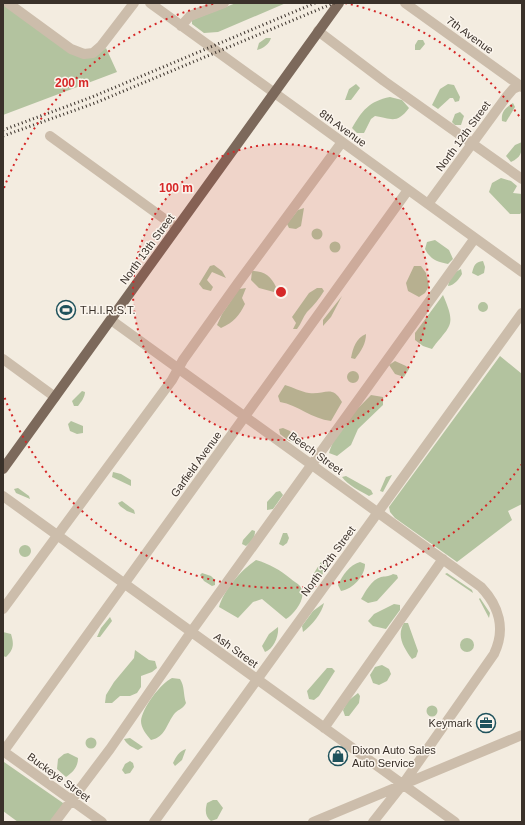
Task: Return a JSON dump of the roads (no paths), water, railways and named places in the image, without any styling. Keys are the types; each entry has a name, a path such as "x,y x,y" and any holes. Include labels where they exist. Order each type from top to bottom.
{"main road":[{"name":"North 13th Street","path":"3,469 339,3"}],"street":[{"path":"8,3 71,49 84,54 93,52 101,46 134,3"},
{"name":"8th Avenue","path":"150,3 522,272"},
{"path":"181,26 190,16 224,3"},
{"name":"7th Avenue","path":"405,3 521,86"},
{"path":"318,31 522,179"},
{"name":"North 12th Street","path":"428,204 507,96 513,89 521,86"},
{"path":"50,136 177,228"},
{"path":"3,609 238,283 342,142"},
{"name":"Garfield Avenue","path":"3,751 408,190"},
{"path":"55,822 110,749 190,632 475,238"},
{"name":"North 12th Street","path":"154,822 522,313"},
{"name":"Beech Street","path":"111,320 378,512 481,587 488,594 498,613 501,637 494,654 403,784"},
{"path":"3,359 55,397"},
{"name":"Ash Street","path":"3,496 455,822"},
{"path":"324,728 442,559"},
{"path":"313,822 522,735"},
{"name":"Buckeye Street","path":"3,751 102,822"},
{"path":"373,822 403,784"}],"railway":[{"path":"3,130 92,97 315,3"},
{"path":"3,136 95,103 334,3"}],"place":[{"name":"T.H.I.R.S.T.","path":"66,310"},
{"name":"Keymark","path":"486,723"},
{"name":"Dixon Auto Sales Auto Service","path":"338,756"}]}
